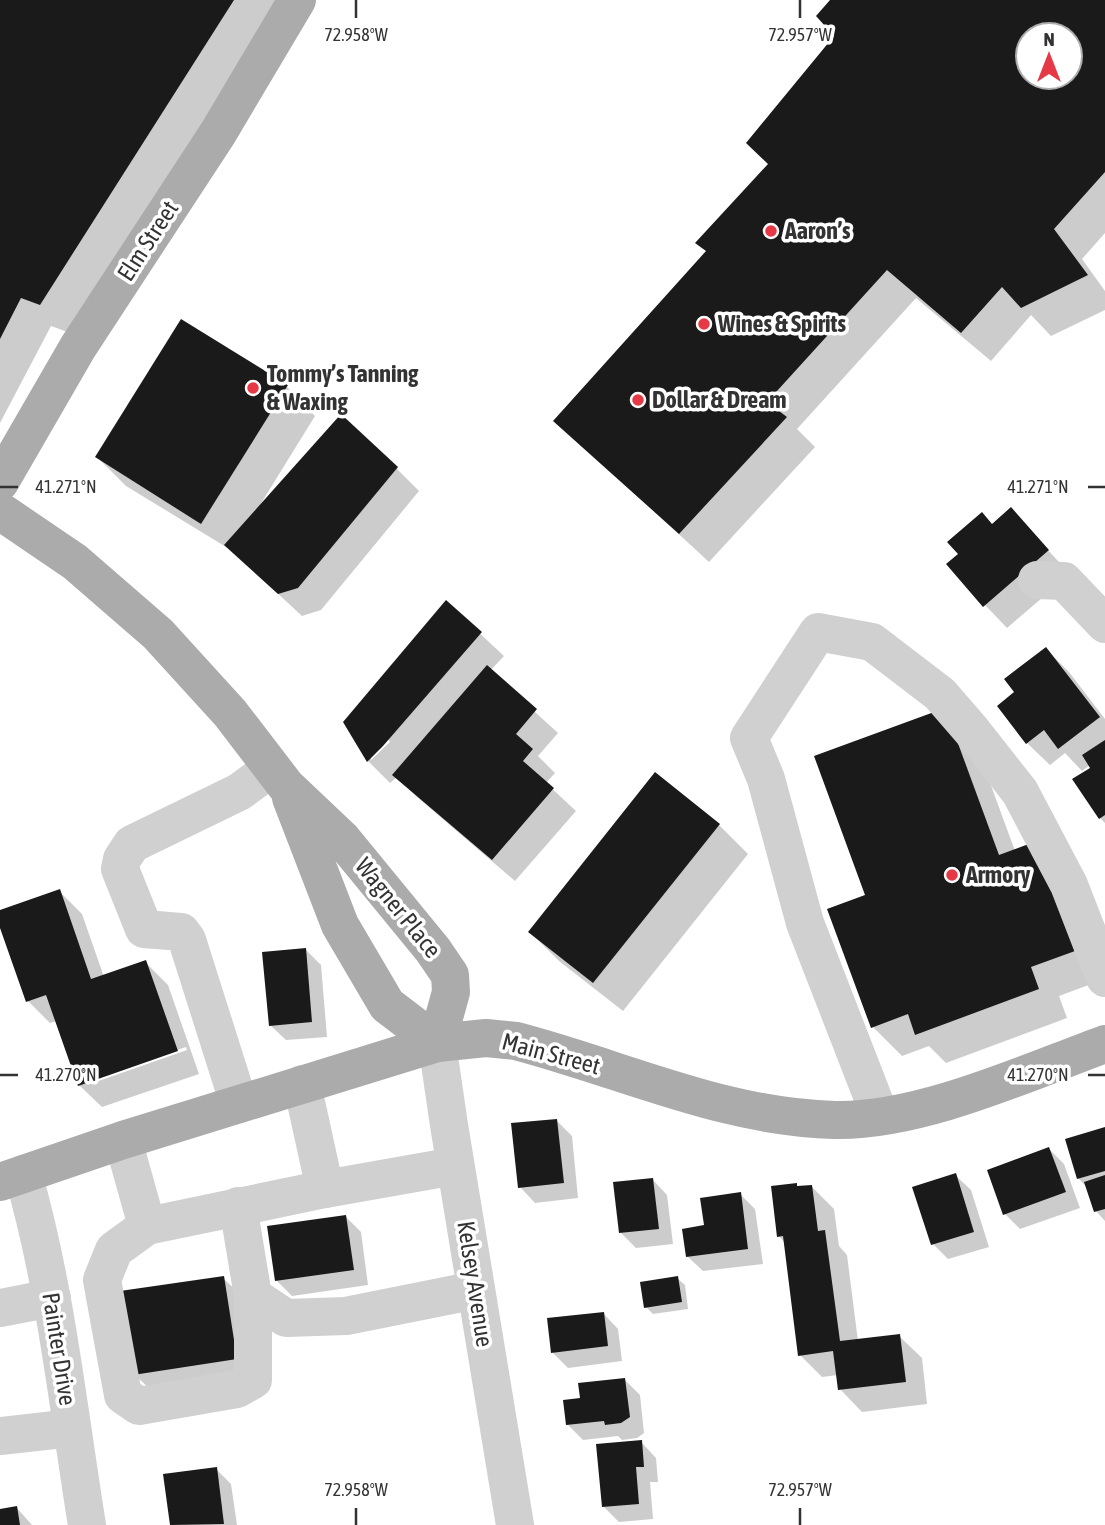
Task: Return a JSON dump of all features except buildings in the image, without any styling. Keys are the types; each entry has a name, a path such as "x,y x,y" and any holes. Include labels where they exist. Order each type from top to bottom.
{"main road":[{"name":"Elm Street","path":"0,482 78,347 218,133 297,0"},
{"name":"Wagner Place","path":"0,511 75,562 158,634 230,713 279,777 342,839 450,975 451,992 437,1043 387,1005 340,925 279,777"},
{"name":"Main Street","path":"11,1178 122,1140 437,1043 486,1038 516,1041 713,1103 779,1115 837,1120 880,1116 947,1101 1105,1044"}],"street":[{"path":"1037,580 1064,581 1105,624"},
{"path":"880,1116 805,923 766,779 749,738 818,632 872,642 940,694 972,731 1020,792 1069,885 1105,978"},
{"path":"239,1104 187,940 181,932 144,929 120,869 122,859 132,844 239,792 279,777"},
{"name":"Kelsey Avenue","path":"437,1043 515,1525"},
{"path":"302,1084 325,1189"},
{"path":"122,1140 146,1226"},
{"path":"238,1206 253,1296 253,1380 237,1389 139,1406 123,1395 102,1280 114,1250 146,1226 238,1206 325,1189 455,1166"},
{"name":"Painter Drive","path":"11,1178 37,1221 52,1297 87,1525"},
{"path":"253,1296 286,1318 346,1316 476,1290"},
{"path":"0,1308 52,1297"},
{"path":"0,1436 72,1428"}],"place":[{"name":"Aaron’s","path":"771,231"},
{"name":"Wines & Spirits","path":"704,324"},
{"name":"Tommy’s Tanning & Waxing","path":"253,388"},
{"name":"Dollar & Dream","path":"638,400"},
{"name":"Armory","path":"952,875"}]}
